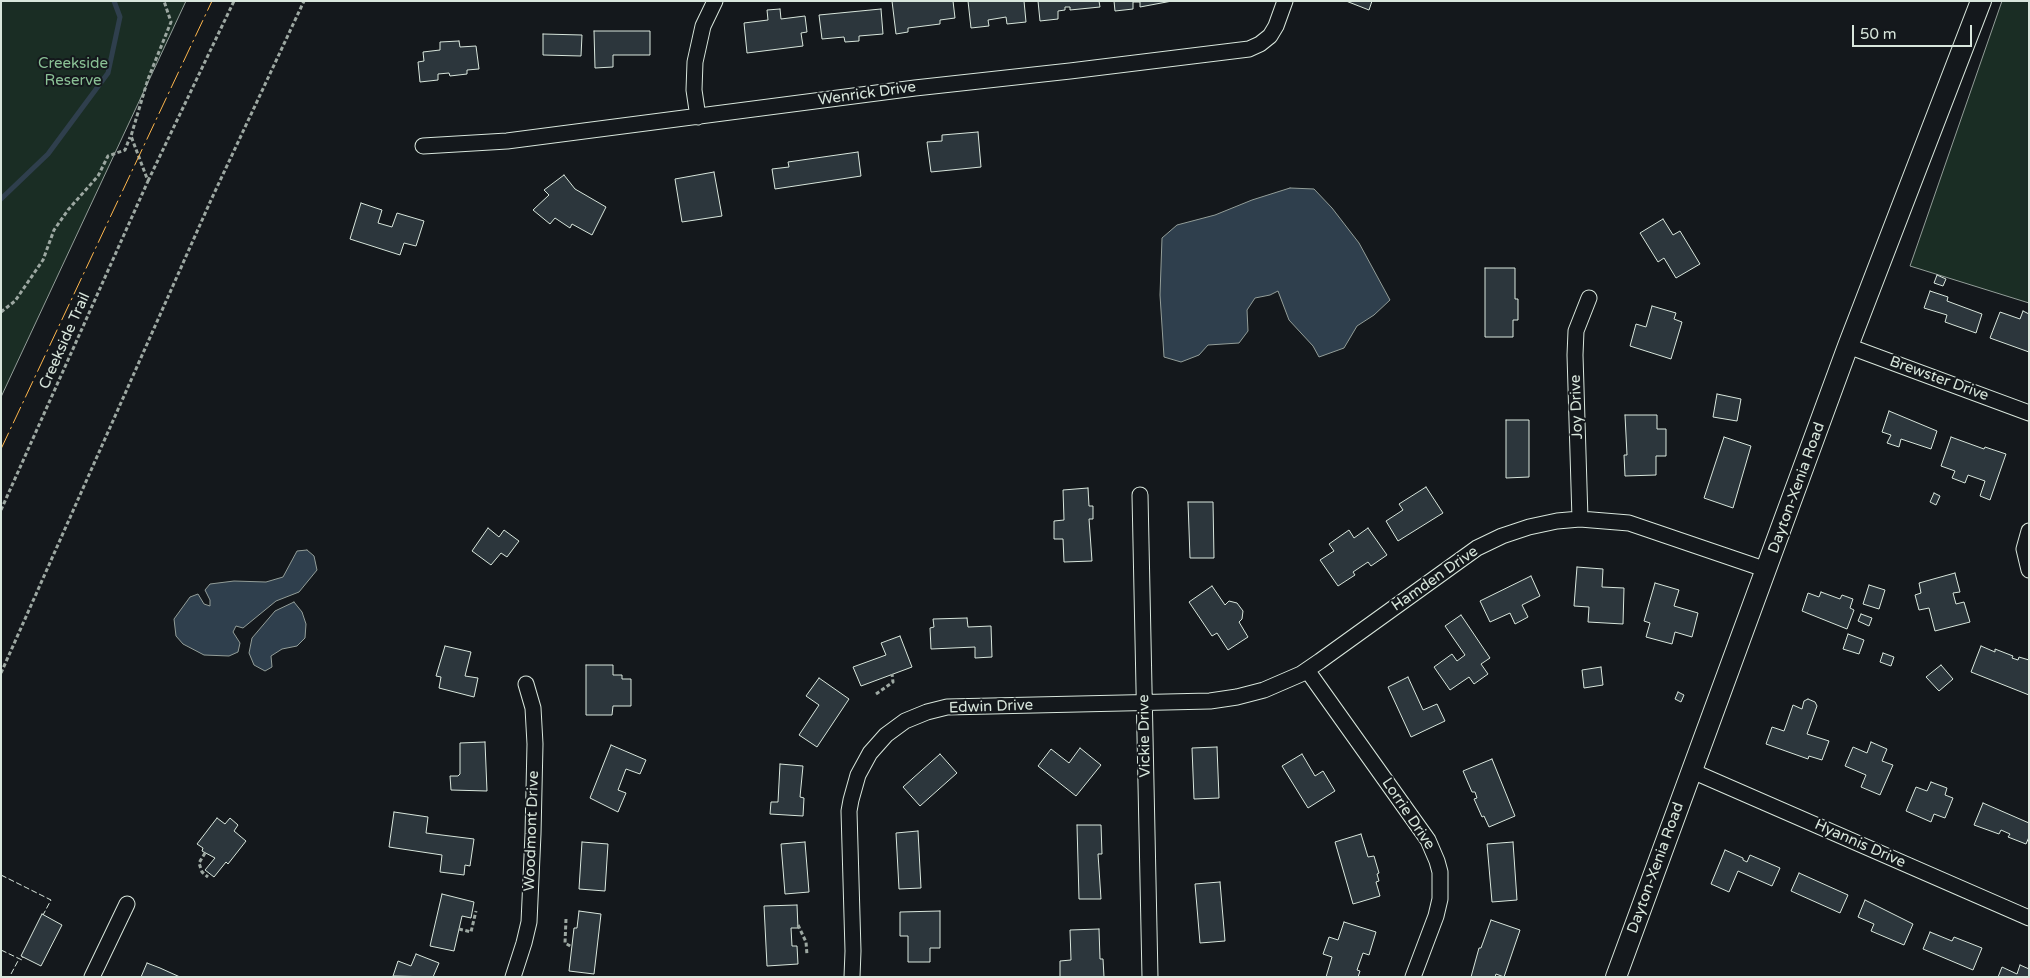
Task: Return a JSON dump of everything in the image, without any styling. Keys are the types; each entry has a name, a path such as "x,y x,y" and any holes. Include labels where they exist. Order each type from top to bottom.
{"main road":[{"name":"Dayton-Xenia Road","path":"1616,977 1848,346 1981,1"}],"street":[{"path":"698,117 694,90 695,62 703,26 714,1"},
{"name":"Wenrick Drive","path":"423,146 507,141 915,88 1249,49 1260,44 1270,36 1276,26 1285,1"},
{"name":"Joy Drive","path":"1580,519 1575,355 1576,331 1589,298"},
{"name":"Brewster Drive","path":"1848,346 2029,413"},
{"name":"Vickie Drive","path":"1140,495 1150,977"},
{"name":"Hamden Drive","path":"1144,703 1210,701 1237,697 1279,684 1307,670 1477,548 1529,527 1580,519 1629,523 1767,570"},
{"path":"2029,531 2024,549 2029,570"},
{"name":"Lorrie Drive","path":"1307,670 1428,840 1437,860 1440,872 1440,899 1436,916 1413,977"},
{"name":"Woodmont Drive","path":"513,977 524,943 528,922 533,834 535,744 533,708 526,684"},
{"name":"Edwin Drive","path":"852,977 849,811 858,775 864,763 886,735 905,721 927,712 948,707 1144,703"},
{"name":"Hyannis Drive","path":"1692,771 2029,918"},
{"path":"92,977 127,904"}],"path":[{"path":"1,312 15,301 48,251 54,230 68,210 98,176 108,156 125,150 148,79 171,22 164,1"},
{"name":"Creekside Trail","path":"1,510 148,180 162,156 234,1"},
{"path":"2,671 212,200 304,1"},
{"path":"130,136 148,180"},
{"path":"876,694 893,682 892,674"},
{"path":"205,854 199,863 202,872 208,877"},
{"path":"459,929 471,932 476,911"},
{"path":"566,919 565,944 572,947"},
{"path":"798,925 806,942 807,955"}],"green space":[{"name":"Creekside Reserve","path":"1,1 186,1 1,397"},
{"path":"2002,1 2029,1 2029,303 1910,266"}],"water":[{"path":"1290,188 1314,189 1332,208 1359,243 1390,300 1374,315 1357,326 1344,348 1319,357 1313,346 1289,320 1278,291 1255,298 1247,310 1248,331 1239,343 1208,345 1199,355 1181,362 1164,357 1160,295 1162,238 1177,225 1215,215 1252,200"},
{"path":"307,550 314,556 317,570 299,592 276,601 243,628 236,626 233,632 240,643 238,652 229,656 204,655 183,644 176,636 174,619 190,597 198,594 204,604 210,606 210,600 205,590 210,584 234,581 266,582 283,577 297,551"},
{"path":"294,602 302,612 306,624 305,638 297,646 282,649 271,656 272,667 265,671 254,665 249,653 252,638 275,611"}],"building":[{"path":"892,1 953,1 955,18 940,20 940,24 908,28 908,32 896,34"},
{"path":"968,1 1024,1 1026,22 1007,24 1006,17 988,20 989,26 971,28"},
{"path":"1038,1 1099,1 1100,7 1070,10 1070,7 1065,7 1065,10 1058,11 1058,19 1040,21"},
{"path":"1114,1 1172,1 1140,7 1140,2 1133,2 1133,9 1115,11"},
{"path":"1346,1 1372,1 1369,10"},
{"path":"780,9 781,19 805,16 807,32 801,33 803,46 747,53 744,23 768,20 767,10"},
{"path":"881,9 883,34 859,36 859,41 845,42 844,37 822,39 819,15"},
{"path":"594,31 650,31 650,55 613,55 613,67 595,68"},
{"path":"543,34 582,35 581,56 543,55"},
{"path":"459,41 460,47 476,46 479,69 467,70 467,74 450,76 449,73 438,74 438,80 420,82 418,62 424,61 423,52 440,50 440,42"},
{"path":"978,132 981,167 931,172 927,142 942,141 942,135"},
{"path":"858,152 861,176 775,189 772,169 789,167 788,162"},
{"path":"714,172 722,216 682,222 675,179"},
{"path":"564,175 575,189 606,207 592,235 572,224 570,228 555,218 550,224 533,210 549,195 544,190"},
{"path":"361,203 382,210 378,223 392,227 397,213 424,221 416,246 404,243 400,255 350,239"},
{"path":"1663,219 1673,235 1680,231 1700,264 1676,278 1664,258 1658,262 1640,233"},
{"path":"1485,268 1515,268 1515,299 1518,299 1518,320 1513,320 1513,337 1485,337"},
{"path":"1937,275 1946,279 1943,286 1934,283"},
{"path":"1930,291 1948,297 1947,301 1982,314 1976,333 1945,322 1947,315 1924,308"},
{"path":"1652,306 1676,313 1674,319 1682,322 1671,359 1630,346 1636,324 1646,327"},
{"path":"2023,311 2029,314 2029,352 1990,338 2000,312 2020,319"},
{"path":"1717,394 1741,399 1737,421 1713,417"},
{"path":"1889,411 1937,431 1931,449 1901,439 1899,447 1887,443 1891,435 1882,432"},
{"path":"1625,415 1657,415 1657,429 1666,429 1666,456 1656,456 1656,475 1625,476 1624,455 1627,455"},
{"path":"1506,420 1529,420 1529,477 1506,478"},
{"path":"1724,437 1751,446 1733,508 1704,498"},
{"path":"1951,437 1984,449 1985,447 2006,454 1990,500 1980,496 1985,481 1968,475 1965,483 1952,478 1955,471 1941,466"},
{"path":"1426,487 1443,513 1398,541 1386,521 1403,510 1399,504"},
{"path":"1088,488 1089,506 1093,506 1093,519 1089,519 1092,561 1064,562 1063,539 1054,539 1054,521 1064,520 1063,490"},
{"path":"1934,493 1940,496 1936,505 1930,502"},
{"path":"1188,502 1213,502 1214,558 1190,558"},
{"path":"488,528 499,537 504,530 519,541 507,557 501,553 491,565 472,551"},
{"path":"1368,528 1387,555 1371,566 1368,562 1353,572 1355,575 1338,586 1320,560 1334,551 1329,544 1349,530 1354,538"},
{"path":"1577,567 1603,569 1602,587 1624,588 1623,624 1588,622 1589,607 1574,606"},
{"path":"1955,573 1960,592 1953,593 1956,604 1964,602 1970,622 1935,631 1929,608 1919,610 1915,595 1921,593 1919,583"},
{"path":"1531,576 1540,596 1522,605 1528,617 1515,624 1510,613 1490,622 1480,601"},
{"path":"1655,583 1679,590 1674,606 1698,613 1692,637 1675,632 1672,644 1646,637 1650,623 1644,621"},
{"path":"1869,585 1885,590 1879,609 1863,604"},
{"path":"1212,586 1225,605 1229,601 1237,603 1243,611 1242,619 1239,622 1248,637 1228,650 1217,633 1212,636 1189,602"},
{"path":"1821,592 1840,599 1842,595 1853,599 1850,608 1854,610 1847,629 1802,611 1808,593 1819,597"},
{"path":"1861,614 1872,618 1869,626 1858,621"},
{"path":"1461,615 1490,658 1481,664 1488,674 1474,684 1469,677 1450,690 1434,667 1452,654 1457,661 1465,655 1445,626"},
{"path":"967,618 968,627 991,626 992,657 975,658 975,647 931,649 930,628 934,627 933,619"},
{"path":"1848,634 1864,640 1859,654 1843,649"},
{"path":"900,636 912,667 861,686 853,667 886,655 881,643"},
{"path":"445,646 471,652 465,676 478,678 474,697 439,688 441,677 436,676"},
{"path":"1981,646 1995,652 1995,649 2018,660 2019,657 2029,660 2029,695 1971,672"},
{"path":"1883,653 1894,657 1891,666 1880,662"},
{"path":"586,665 613,665 613,675 622,675 622,679 631,679 631,706 613,706 612,715 586,715"},
{"path":"1941,665 1953,679 1939,691 1926,677"},
{"path":"1601,667 1603,685 1584,688 1582,670"},
{"path":"1408,677 1423,710 1437,704 1445,721 1411,737 1388,687"},
{"path":"819,678 849,699 817,747 799,735 819,705 806,696"},
{"path":"1678,692 1684,695 1681,702 1675,699"},
{"path":"1808,699 1815,702 1817,706 1807,734 1829,741 1822,760 1809,756 1808,759 1766,744 1772,727 1784,731 1793,705 1802,709 1804,701"},
{"path":"485,742 487,791 451,790 450,776 458,776 460,774 460,743"},
{"path":"1871,742 1887,749 1882,761 1893,765 1880,795 1861,787 1866,775 1845,766 1853,747 1867,753"},
{"path":"611,745 646,760 640,774 626,769 618,790 626,793 618,812 590,798"},
{"path":"1217,747 1219,798 1194,799 1192,748"},
{"path":"1080,748 1101,765 1076,796 1038,766 1051,749 1069,763"},
{"path":"940,754 957,773 920,806 903,787"},
{"path":"1302,754 1315,776 1323,771 1335,791 1308,808 1282,766"},
{"path":"1492,759 1515,816 1489,827 1484,816 1482,817 1474,799 1477,798 1475,792 1472,792 1463,771"},
{"path":"780,764 803,766 800,797 804,798 803,816 770,814 771,802 778,802"},
{"path":"1931,782 1947,788 1945,795 1953,798 1945,818 1934,814 1931,822 1906,811 1916,787 1927,791"},
{"path":"1983,803 2029,823 2029,837 2026,844 2008,837 2010,834 2001,830 1999,834 1974,825"},
{"path":"394,812 428,817 426,833 474,839 470,866 465,865 464,875 440,872 442,855 389,847"},
{"path":"217,818 225,824 230,818 238,825 234,831 246,841 228,864 226,862 214,877 205,870 215,858 202,851 203,848 197,844"},
{"path":"1077,825 1101,825 1102,854 1098,854 1101,899 1079,899"},
{"path":"918,831 921,888 899,889 896,833"},
{"path":"1361,834 1368,857 1374,856 1379,873 1377,874 1379,881 1376,882 1380,896 1353,904 1335,842"},
{"path":"582,842 608,844 605,891 579,889"},
{"path":"805,842 809,892 785,894 781,844"},
{"path":"1513,842 1517,900 1492,902 1487,844"},
{"path":"1725,850 1743,858 1747,862 1750,855 1780,868 1772,886 1738,871 1729,892 1711,884"},
{"path":"1799,873 1848,895 1840,913 1791,891"},
{"path":"1220,882 1225,941 1200,943 1195,884"},
{"path":"442,894 474,902 471,918 462,916 454,951 430,946"},
{"path":"1865,900 1913,924 1904,945 1871,931 1874,924 1858,917"},
{"path":"797,905 798,928 791,928 792,946 797,946 798,964 767,966 764,906"},
{"path":"579,911 601,914 594,974 569,971 574,928 577,928"},
{"path":"940,911 940,948 930,948 930,962 908,962 908,936 900,936 900,912"},
{"path":"42,914 62,925 41,966 21,956"},
{"path":"1491,920 1520,930 1504,977 1496,974 1495,977 1471,977 1479,948 1481,948"},
{"path":"1344,922 1376,932 1369,955 1363,953 1357,970 1360,971 1358,977 1326,977 1332,957 1323,954 1329,937 1338,940"},
{"path":"1099,929 1100,959 1103,959 1104,977 1060,977 1060,961 1071,960 1070,930"},
{"path":"1930,932 1952,941 1954,937 1982,948 1973,970 1923,949"},
{"path":"416,954 439,963 433,977 393,976 398,961 411,966"},
{"path":"147,963 160,968 180,977 141,977"},
{"path":"2020,965 2029,969 2029,977 1998,977 2002,967 2017,974"}],"waterway":[{"path":"1,199 48,154 108,73 120,17 114,1"}],"fence":[{"path":"1,875 51,900 43,915"},
{"path":"1,950 22,960 23,957"},
{"path":"11,974 19,959"}],"power":[{"path":"1,449 212,1"}]}
